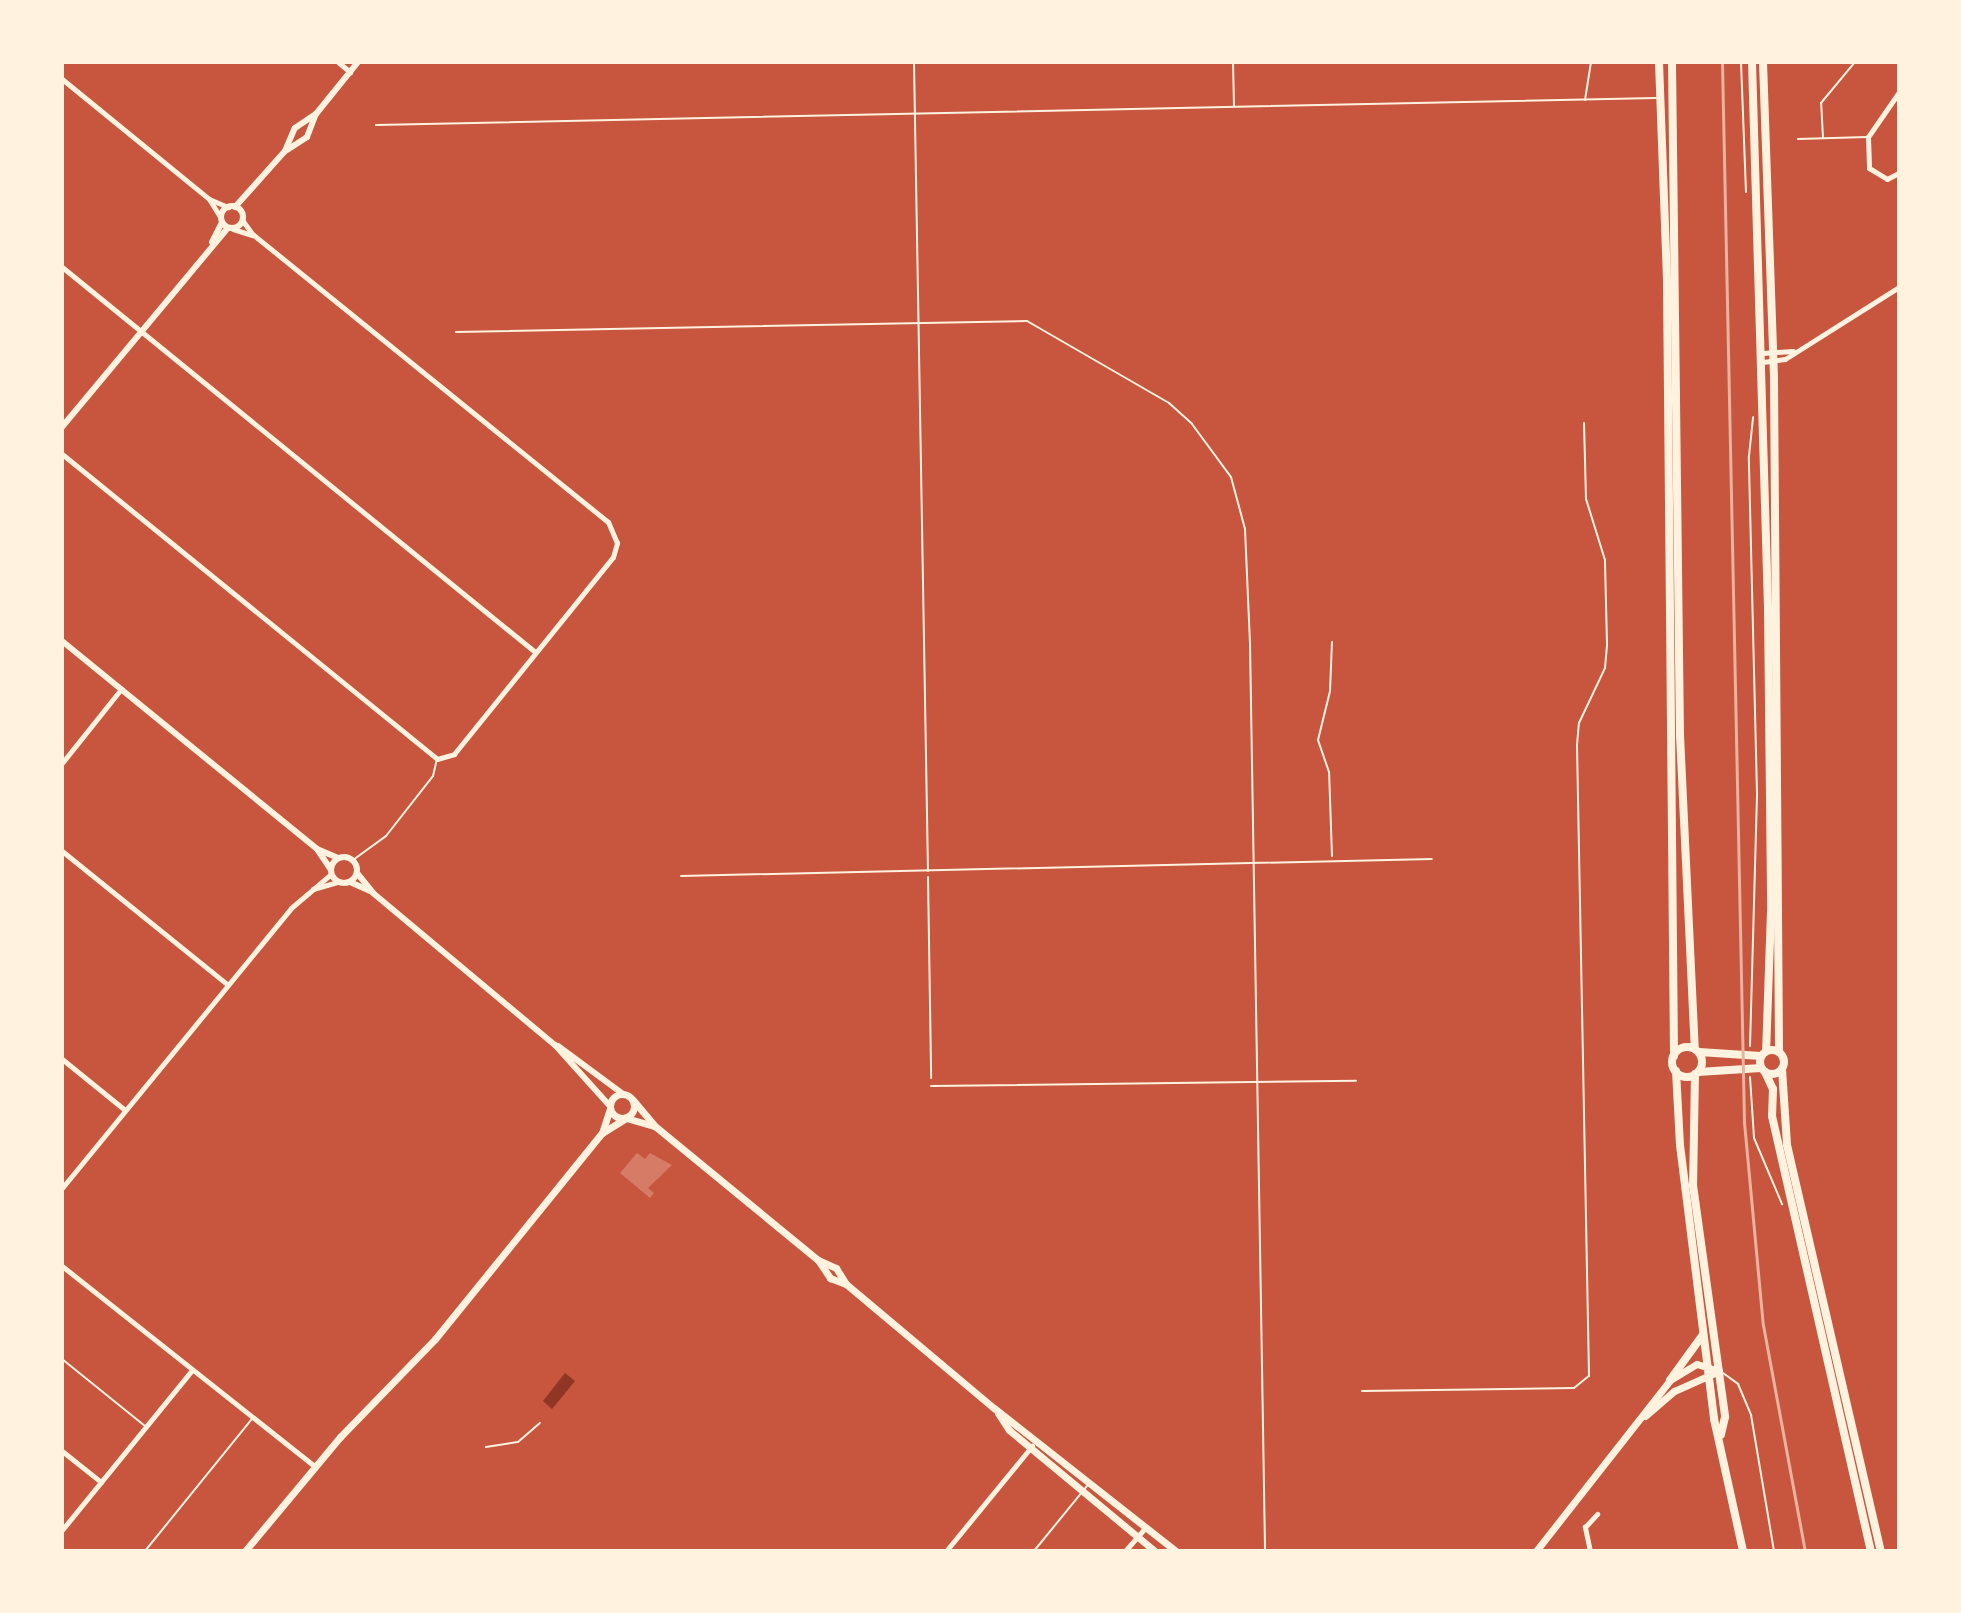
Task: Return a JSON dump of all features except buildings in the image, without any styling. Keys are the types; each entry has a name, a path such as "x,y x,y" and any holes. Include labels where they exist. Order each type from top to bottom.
{"main road":[{"path":"1659,62 1667,266 1674,1056 1707,1364 1743,1551"},
{"path":"1672,62 1680,735 1697,1051 1693,1185 1725,1417 1721,1435"},
{"path":"1753,62 1768,357 1771,911 1763,1070 1871,1551"},
{"path":"1763,62 1779,1051 1787,1145 1875,1530 1883,1551"},
{"path":"1674,1056 1683,1048 1763,1054 1779,1051"},
{"path":"1676,1071 1782,1069"},
{"path":"602,1133 610,1107 623,1094 633,1100 656,1127 818,1260 836,1268 846,1284 994,1408 1038,1439 1176,1551"},
{"path":"245,1551 314,1466 435,1339 602,1133 634,1110 633,1100"},
{"path":"610,1107 625,1118 656,1127"},
{"path":"1536,1551 1645,1416 1703,1334"},
{"path":"1670,1380 1694,1365 1707,1364 1719,1371"},
{"path":"1645,1416 1686,1384 1709,1378 1719,1371"},
{"path":"994,1408 1031,1447 1155,1551"}],"street":[{"path":"338,62 350,72"},
{"path":"62,454 437,759 454,754 613,557 617,543 608,522 253,235 243,221 242,212 256,187 285,151 295,128 316,114 358,62"},
{"path":"62,79 209,199 242,212"},
{"path":"1899,92 1868,137 1869,168 1887,179 1899,173"},
{"path":"285,151 307,137 316,114"},
{"path":"210,245 221,220 256,187"},
{"path":"209,199 221,220 231,228 253,235"},
{"path":"62,427 210,245 243,221"},
{"path":"62,267 535,652"},
{"path":"1768,357 1794,352 1899,287"},
{"path":"1768,357 1794,352"},
{"path":"62,641 317,849 338,858 353,860 357,873 373,893 555,1045 623,1094"},
{"path":"62,763 121,689"},
{"path":"317,849 338,882"},
{"path":"62,851 227,984"},
{"path":"62,1188 227,984 291,908 331,872 338,858"},
{"path":"350,882 357,873"},
{"path":"312,889 350,882 373,893"},
{"path":"555,1045 610,1107"},
{"path":"62,1059 125,1110"},
{"path":"62,1266 251,1420 314,1466"},
{"path":"62,1530 191,1371"},
{"path":"946,1551 1038,1439"},
{"path":"62,1451 101,1482"},
{"path":"1590,1551 1585,1527 1597,1514"},
{"path":"1125,1551 1146,1527"}],"lane":[{"path":"914,62 928,871"},
{"path":"1233,62 1234,107"},
{"path":"1585,100 1591,62"},
{"path":"1823,138 1821,103 1855,62"},
{"path":"376,125 1673,98"},
{"path":"1798,139 1868,137"},
{"path":"456,332 1027,321 1169,403 1192,424 1231,477 1245,529 1265,1551"},
{"path":"1362,1391 1574,1388 1589,1376 1577,745 1579,723 1605,668 1607,644 1605,560 1586,499 1584,423"},
{"path":"353,860 386,836 433,776 437,759"},
{"path":"681,876 1432,859"},
{"path":"931,1086 1356,1081"},
{"path":"62,1359 146,1427"},
{"path":"1719,1371 1738,1384 1751,1415 1774,1551"},
{"path":"145,1551 251,1420"},
{"path":"486,1447 518,1442 540,1423"},
{"path":"1034,1551 1091,1482"}],"path":[{"path":"1741,62 1746,192"},
{"path":"1750,1050 1757,793 1749,438 1755,410"},
{"path":"1332,642 1330,691 1318,740 1329,772 1332,861"},
{"path":"928,871 931,1086"}],"shaded area":[{"path":"565,1373 575,1381 552,1409 543,1401"}],"railway":[{"path":"1722,62 1744,1122 1763,1325 1805,1551"}]}
